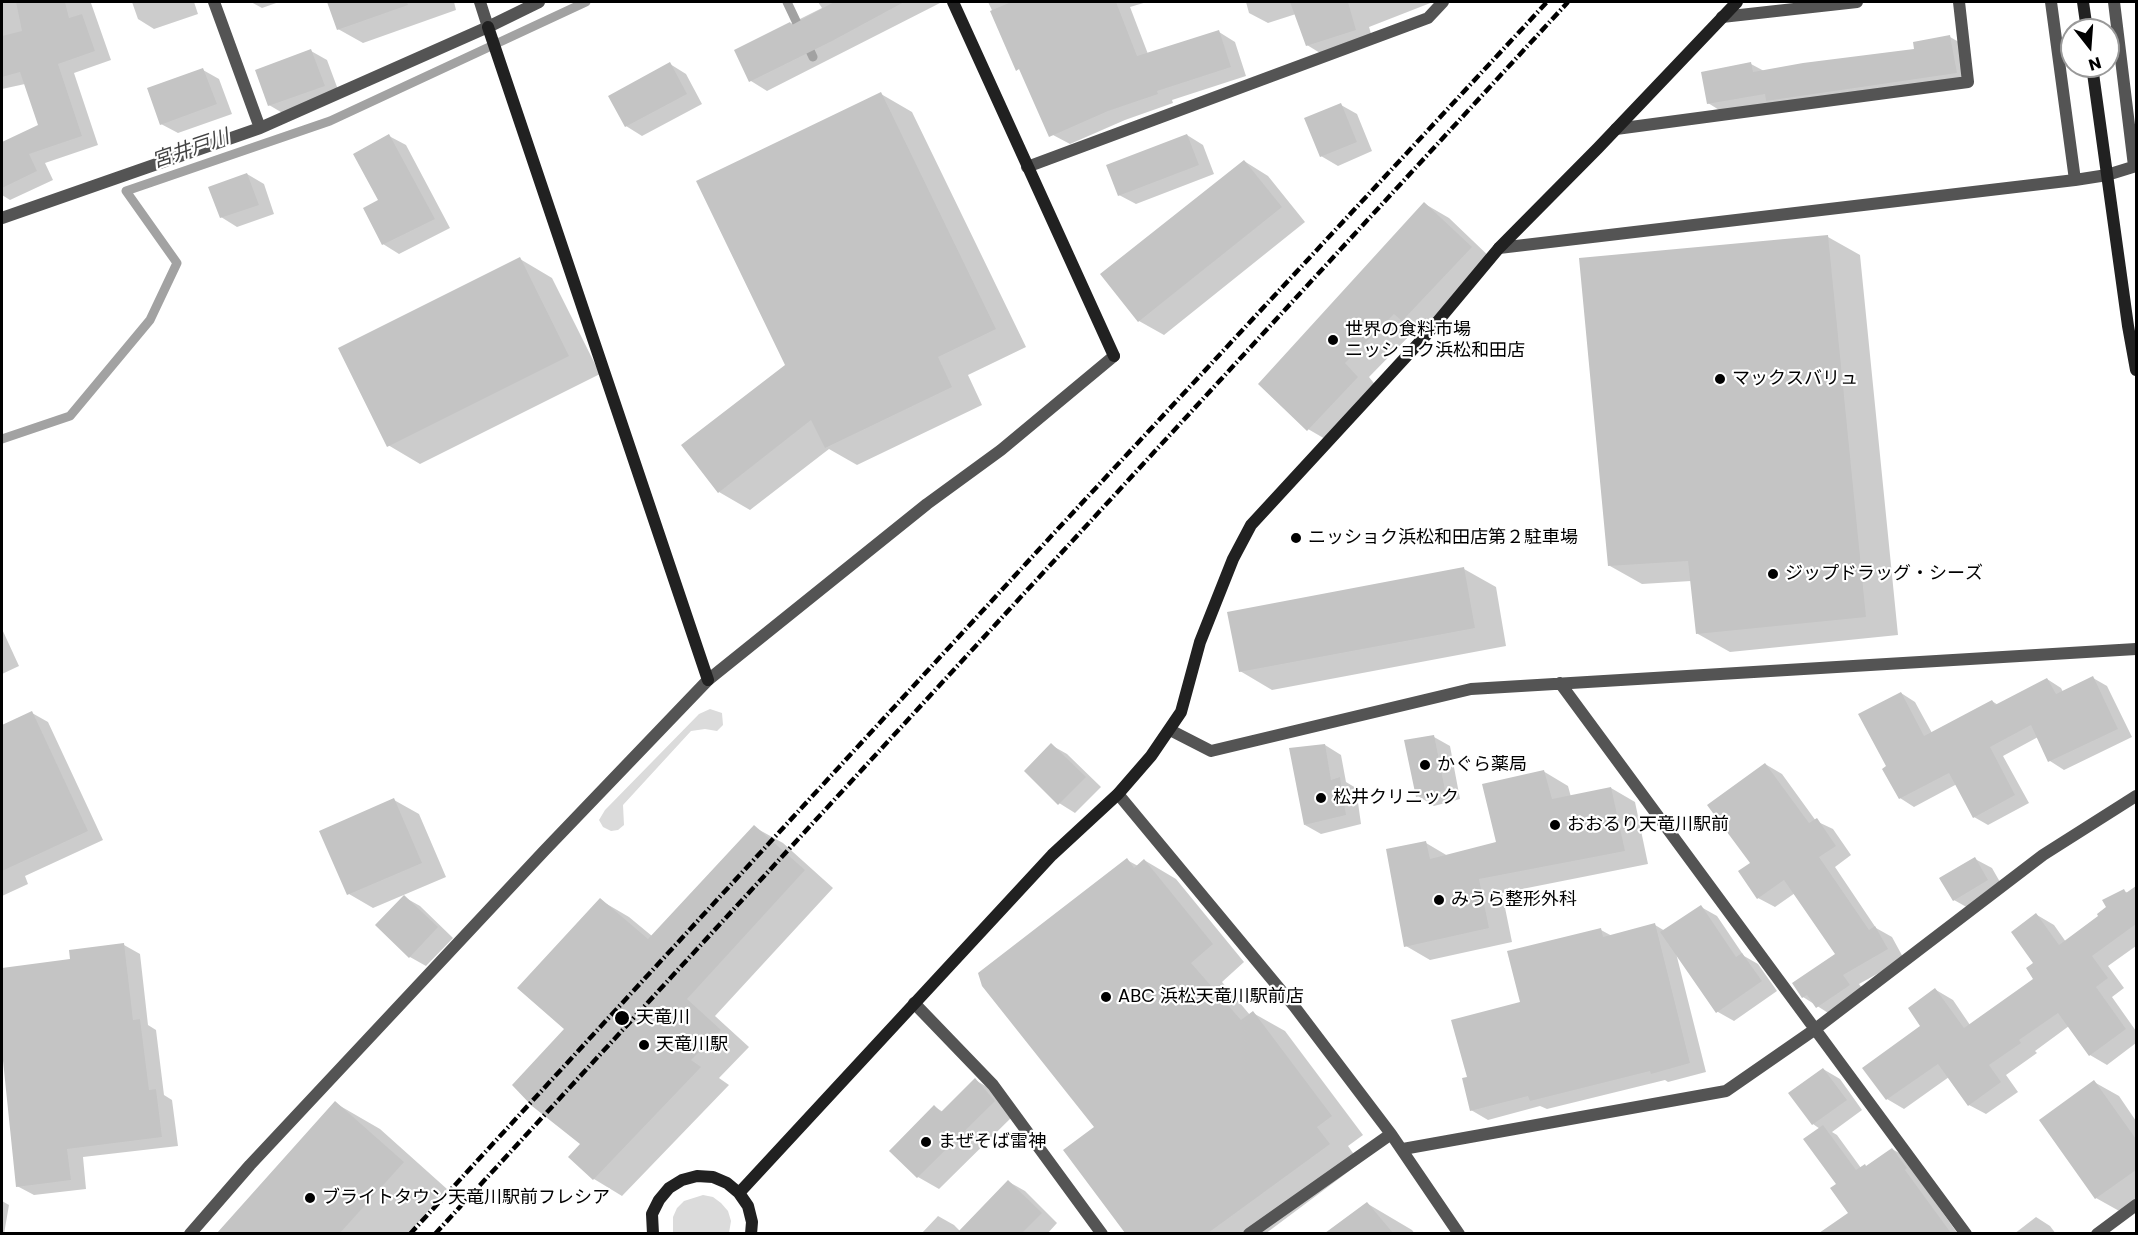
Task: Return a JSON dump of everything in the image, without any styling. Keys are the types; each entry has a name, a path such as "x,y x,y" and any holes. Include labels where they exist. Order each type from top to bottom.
{"street":[{"path":"214,2 260,128"},
{"path":"480,2 708,680"},
{"path":"2,218 260,128 489,30 539,2"},
{"path":"190,1233 267,1147 544,851 708,680 927,504 1001,450 1114,356 953,2"},
{"path":"1027,166 1428,18 1443,2"},
{"path":"739,1193 1052,855 1118,794 1151,756 1181,712 1200,642 1233,559 1251,525 1428,333 1499,248 1737,2"},
{"path":"1722,16 1857,2"},
{"path":"1616,129 1968,82 1959,2"},
{"path":"2051,2 2075,180"},
{"path":"2083,2 2085,18"},
{"path":"1499,248 2075,180 2107,175 2135,166 2114,2"},
{"path":"2094,78 2136,370"},
{"path":"1170,730 1211,751 1471,689 2136,649"},
{"path":"1560,683 1966,1233"},
{"path":"1118,794 1294,1006 1403,1149 1459,1233"},
{"path":"1403,1149 1726,1092 1814,1030 2043,855 2136,796"},
{"path":"914,1003 993,1085 1102,1233"},
{"path":"1249,1233 1391,1134"},
{"path":"652,1233 652,1214 659,1200 669,1188 682,1180 697,1176 713,1177 727,1183 739,1193 748,1206 752,1222 751,1233"},
{"path":"2097,1233 2136,1205"}],"shaded area":[{"path":"710,709 722,713 723,725 717,731 705,729 691,731 623,805 624,825 618,830 611,831 603,827 599,820 605,810 699,714"},
{"path":"703,1195 713,1197 728,1211 731,1221 729,1233 673,1233 673,1217 677,1208 684,1201"}],"building":[{"path":"16,2 65,2 69,18 82,14 95,51 58,64 82,136 29,154 37,171 2,188 2,142 38,125 20,72 2,77 2,36 22,31"},
{"path":"327,2 407,2 408,5 337,30"},
{"path":"834,2 904,2 749,82 734,50 790,22 792,25"},
{"path":"1011,2 1116,2 1137,56 1219,30 1231,67 1157,91 1158,94 1108,111 1049,137 1019,69 1016,71 990,11"},
{"path":"1290,2 1348,2 1356,30 1306,46"},
{"path":"1950,35 1957,73 1766,101 1765,94 1707,104 1701,72 1751,62 1753,72 1803,63 1914,49 1913,42"},
{"path":"311,49 325,86 268,106 255,70"},
{"path":"670,62 687,94 625,127 608,96"},
{"path":"203,68 217,104 160,125 147,88"},
{"path":"881,92 996,329 938,357 952,387 825,448 811,420 718,493 681,445 785,365 696,181"},
{"path":"1341,103 1357,142 1320,157 1304,118"},
{"path":"389,134 435,219 382,245 363,208 378,200 353,154"},
{"path":"1187,134 1199,165 1118,196 1106,165"},
{"path":"1244,160 1282,207 1138,322 1100,274"},
{"path":"247,173 259,205 220,218 208,187"},
{"path":"1424,202 1472,247 1402,321 1394,314 1345,363 1358,377 1307,431 1258,384"},
{"path":"1828,235 1866,617 1696,634 1688,561 1608,566 1579,258"},
{"path":"520,257 569,356 387,447 338,348"},
{"path":"1464,567 1475,628 1239,672 1227,612"},
{"path":"2093,676 2118,729 2048,762 2031,725 1990,747 2015,795 1973,818 1949,773 1899,799 1882,769 1886,766 1858,714 1901,692 1924,736 1992,700 1995,705 2047,678 2056,694"},
{"path":"32,711 88,831 2,871 2,725"},
{"name":"かぐら薬局","path":"1434,735 1445,790 1416,797 1404,740"},
{"path":"1051,743 1086,777 1058,805 1024,771"},
{"name":"松井クリニック","path":"1325,744 1331,780 1340,777 1346,815 1304,825 1289,748"},
{"path":"1765,763 1809,823 1817,818 1836,846 1819,857 1869,930 1875,926 1888,949 1843,975 1850,985 1816,1008 1807,995 1802,998 1792,983 1835,954 1784,880 1757,899 1738,871 1750,863 1707,805"},
{"path":"1544,770 1552,799 1611,787 1625,851 1479,879 1489,928 1404,947 1386,849 1426,841 1430,859 1496,842 1482,784"},
{"path":"394,798 422,863 347,895 319,831"},
{"path":"754,825 805,870 687,999 721,1030 691,1060 701,1067 593,1180 568,1157 580,1144 532,1106 512,1085 564,1029 517,988 600,898 648,939"},
{"path":"1975,857 1988,880 1953,901 1939,878"},
{"path":"1127,858 1134,868 1144,859 1213,944 1191,963 1241,1020 1253,1011 1332,1116 1317,1127 1330,1144 1208,1233 1125,1233 1063,1150 1094,1127 982,986 978,973"},
{"path":"2136,886 2136,924 2092,956 2108,978 2096,987 2126,1029 2089,1056 2058,1013 2019,1040 2021,1043 1989,1065 2001,1082 1968,1106 1938,1064 1886,1100 1862,1068 1920,1026 1908,1008 1935,988 1964,1028 2033,979 2026,968 2033,963 2011,932 2036,913 2059,945 2098,916 2097,914 2106,907 2102,900 2124,889 2126,893"},
{"path":"404,895 438,927 409,958 375,925"},
{"path":"1701,905 1736,957 1742,953 1762,981 1716,1013 1660,932"},
{"path":"1655,923 1690,1063 1530,1101 1528,1096 1470,1111 1462,1078 1467,1077 1451,1020 1520,1002 1507,951 1601,928 1603,937"},
{"path":"124,943 133,1020 140,1019 149,1090 156,1089 162,1137 67,1149 71,1180 16,1187 2,1051 2,968 70,959 69,950"},
{"path":"1823,1068 1847,1100 1812,1125 1788,1093"},
{"name":"まぜそば雷神","path":"975,1078 995,1101 917,1178 889,1151 934,1105 941,1112"},
{"path":"2094,1080 2136,1139 2136,1170 2095,1199 2039,1120"},
{"name":"ブライトタウン天竜川駅前フレシア","path":"335,1101 404,1162 340,1233 217,1233"},
{"path":"1823,1125 1856,1170 1865,1164 1866,1166 1892,1148 1907,1168 1905,1170 1951,1233 1819,1233 1848,1213 1830,1188 1836,1184 1803,1139"},
{"path":"1008,1180 1042,1213 1022,1233 957,1233"},
{"path":"1367,1202 1393,1233 1325,1233"}],"waterway":[{"name":"宮井戸川","path":"2,439 70,416 150,320 177,263 126,191 330,121 586,2"},
{"name":"宮井戸川","path":"787,2 813,57"}],"railway":[{"path":"410,1234 1055,532 1547,2"},
{"path":"435,1234 1568,2"}],"place":[{"name":"世界の食料市場 ニッショク浜松和田店","path":"1333,340"},
{"name":"マックスバリュ","path":"1720,379"},
{"name":"ニッショク浜松和田店第２駐車場","path":"1296,538"},
{"name":"ジップドラッグ・シーズ","path":"1773,574"},
{"name":"かぐら薬局","path":"1425,765"},
{"name":"松井クリニック","path":"1321,798"},
{"name":"おおるり天竜川駅前","path":"1555,825"},
{"name":"みうら整形外科","path":"1439,900"},
{"name":"ABC 浜松天竜川駅前店","path":"1106,997"},
{"name":"天竜川","path":"622,1018"},
{"name":"天竜川駅","path":"644,1045"},
{"name":"まぜそば雷神","path":"926,1142"},
{"name":"ブライトタウン天竜川駅前フレシア","path":"310,1198"}]}
